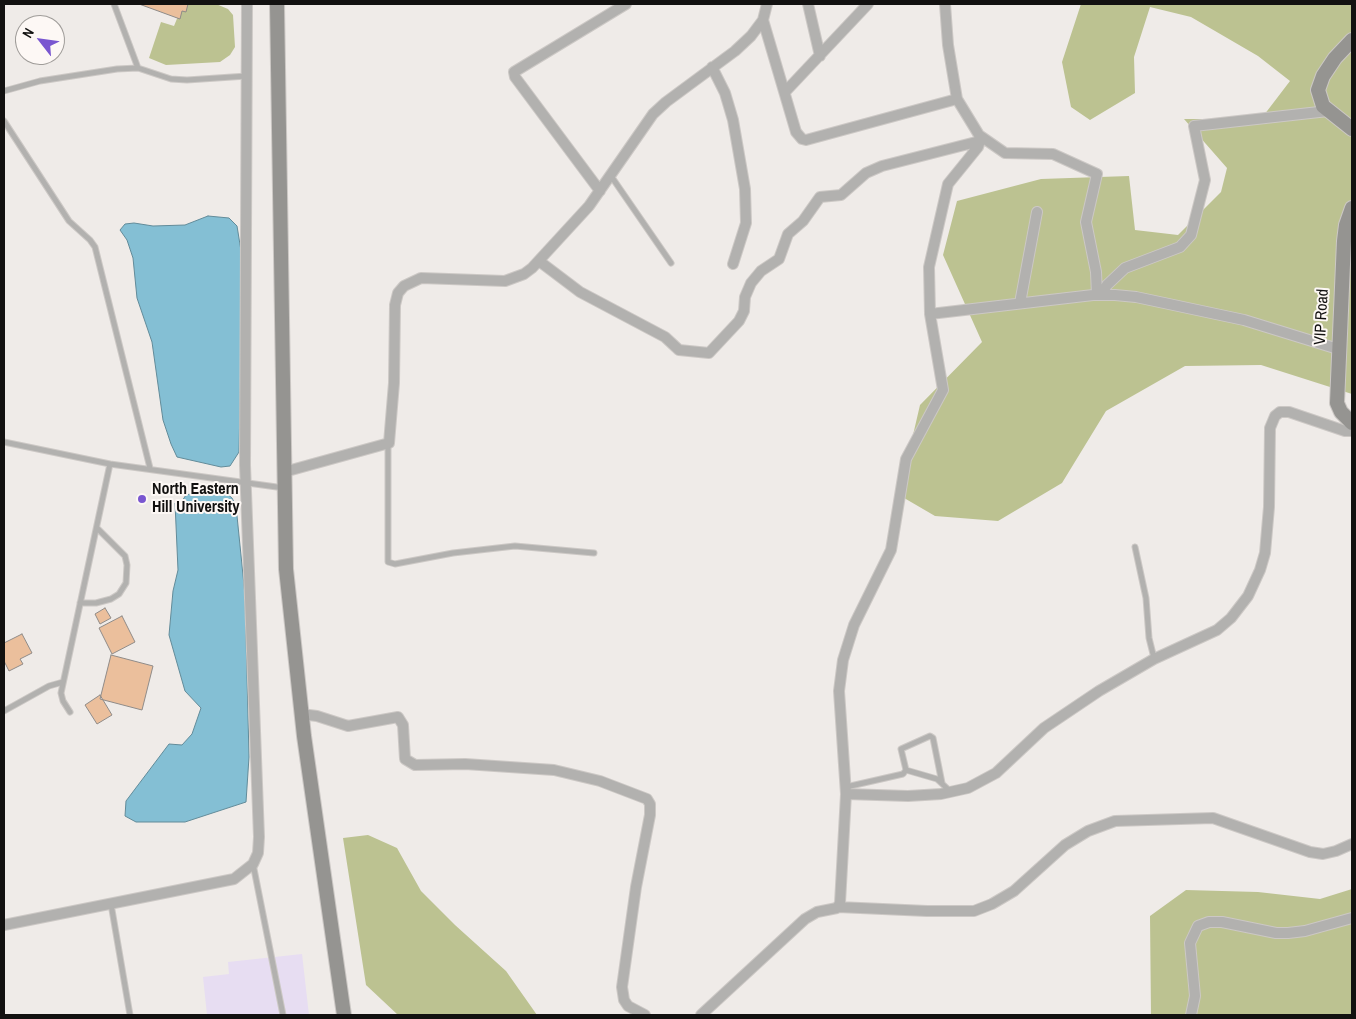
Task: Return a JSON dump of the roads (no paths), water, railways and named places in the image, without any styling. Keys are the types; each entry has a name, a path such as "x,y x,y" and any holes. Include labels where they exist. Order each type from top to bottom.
{"street":[{"path":"4,925 234,878 253,864 258,852 259,837 245,484 248,4"},
{"path":"277,4 286,569 301,714 344,1015"},
{"path":"600,191 515,77 514,72 626,4"},
{"path":"284,472 388,444 391,438 394,384 395,305 398,293 404,286 421,278 505,281 524,274 539,261 600,191 653,114 751,36 763,20 767,4"},
{"path":"808,4 820,56"},
{"path":"785,92 868,4"},
{"path":"945,4 948,45 957,98 980,138 1005,153 1053,154 1097,174 1086,212 1086,222 1099,295"},
{"path":"763,20 798,136 806,140 957,98"},
{"path":"1352,40 1335,58 1323,76 1318,90 1319,100 1328,111 1352,129"},
{"path":"712,67 725,93 733,120 745,189 746,223 733,264"},
{"path":"1099,295 1125,268 1180,247 1191,235 1205,180 1194,126 1328,111"},
{"path":"539,261 580,292 665,337 679,350 709,353 739,322 744,311 745,297 751,283 761,271 779,259 788,234 803,221 816,200 826,196 841,196 866,173 882,166 980,138"},
{"path":"838,906 846,790 840,691 843,660 854,626 891,550 906,459 943,390 930,314 929,267 944,194 952,177 978,147 980,138"},
{"name":"VIP Road","path":"1352,208 1346,225 1344,241 1337,403 1340,412 1352,423"},
{"path":"1020,304 1037,212"},
{"path":"930,314 1099,295 1136,297 1244,320 1338,349"},
{"path":"846,790 908,796 951,792 968,788 996,773 1044,728 1099,691 1154,659 1217,630 1231,618 1248,596 1260,570 1268,532 1270,428 1275,416 1280,412 1289,412 1345,431 1352,431"},
{"path":"301,714 317,716 348,726 398,717 403,724 405,759 415,765 465,764 554,770 600,781 647,799 650,804 650,815 636,887 622,987 624,1000 628,1006 645,1015"},
{"path":"701,1015 805,919 817,912 838,906 934,912 974,911 992,904 1014,891 1065,845 1088,831 1115,821 1213,818 1272,837 1310,852 1323,854 1352,844"},
{"path":"1191,1015 1195,996 1190,943 1198,926 1209,922 1222,922 1288,933 1305,931 1352,918"}],"lane":[{"path":"114,4 138,68"},
{"path":"4,91 67,76 138,68 171,79 187,80 247,76"},
{"path":"4,121 68,221 90,240 95,247 150,468"},
{"path":"611,176 671,263"},
{"path":"4,442 110,464 150,468 245,484 284,488"},
{"path":"388,444 388,562 395,564 453,553 515,546 594,553"},
{"path":"70,712 62,698 63,682 110,464"},
{"path":"80,603 96,603 111,599 119,594 126,583 128,565 125,556 97,528"},
{"path":"1135,547 1146,598 1149,638 1154,659"},
{"path":"4,711 49,686 63,682"},
{"path":"906,770 901,749 932,736 942,783"},
{"path":"846,790 903,774 906,770"},
{"path":"906,770 942,783 951,792"},
{"path":"253,864 283,1015"},
{"path":"111,904 130,1015"}],"water":[{"path":"208,216 229,218 237,226 243,263 239,452 230,466 221,467 177,457 171,444 163,420 152,342 137,298 133,258 127,240 120,230 125,224 134,223 153,226 185,225"},
{"path":"199,492 226,493 232,498 236,506 245,595 249,757 246,802 185,822 136,822 125,816 126,801 169,744 182,745 192,734 201,708 185,691 169,635 173,591 178,570 175,503 182,501 186,495"}],"place":[{"name":"North Eastern Hill University","path":"142,499"}]}
